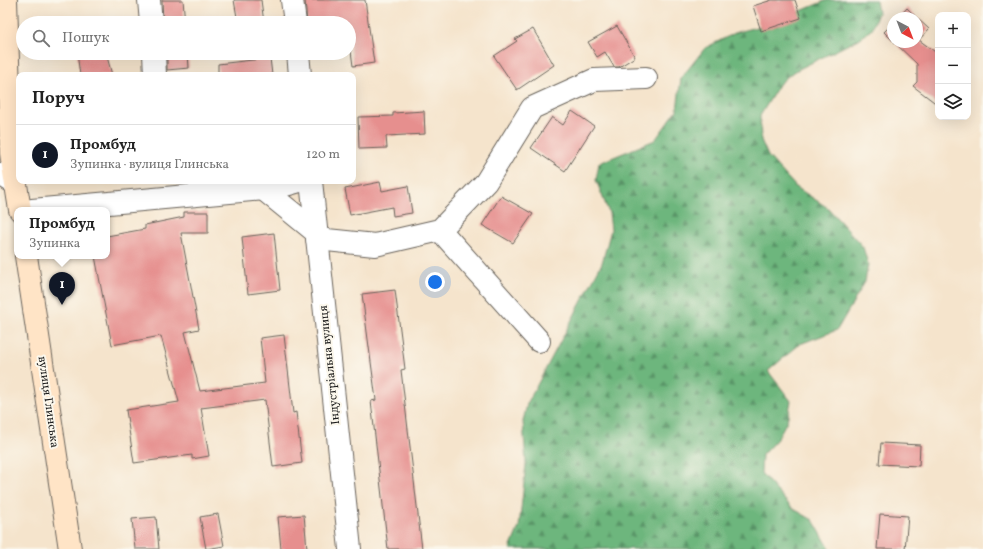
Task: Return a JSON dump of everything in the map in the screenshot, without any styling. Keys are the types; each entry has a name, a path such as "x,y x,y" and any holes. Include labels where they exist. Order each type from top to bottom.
{"main road":[{"path":"6,0 11,153 8,179 19,207"},
{"name":"вулиця Глинська","path":"26,259 70,549"}],"street":[{"path":"149,0 150,16"},
{"path":"292,0 293,16"},
{"path":"154,60 155,72"},
{"path":"299,60 300,72"},
{"path":"263,189 317,236 375,245 440,230 486,182 532,108 594,80 646,78"},
{"path":"51,207 165,189 263,189 275,188 289,184"},
{"name":"Індустріальна вулиця","path":"311,184 350,549"},
{"path":"440,230 539,341"}],"green space":[{"path":"827,0 876,0 878,13 872,29 859,39 793,72 780,83 760,116 761,140 768,156 796,187 828,208 863,247 868,264 865,282 837,330 800,344 768,371 791,401 787,421 777,439 762,455 761,473 792,508 813,520 830,549 510,549 519,527 526,464 523,421 527,404 602,263 611,230 609,213 596,180 599,163 655,140 677,110 681,78 705,48 737,32 772,23"}],"building":[{"path":"162,0 183,0 184,16 163,16"},
{"path":"234,0 261,0 263,16 237,16"},
{"path":"305,0 365,0 374,63 353,66 352,60 356,60 356,16 306,16"},
{"path":"772,0 795,0 801,18 761,31 753,6"},
{"path":"907,8 911,12 903,12"},
{"path":"923,24 929,29 923,36"},
{"path":"617,26 635,57 619,67 614,67 605,52 597,57 588,42"},
{"path":"533,29 554,65 517,90 494,56 517,41 515,39"},
{"path":"923,43 935,52 935,103 913,86 917,82 917,64 900,48 923,48"},
{"path":"78,60 108,60 111,72 80,72"},
{"path":"167,60 188,60 189,68 167,70"},
{"path":"253,60 270,60 272,72 218,72 218,64"},
{"path":"424,111 425,134 386,136 387,148 359,149 358,117 393,116 393,113"},
{"path":"572,111 594,126 565,171 531,148 552,117 563,125"},
{"path":"380,182 382,191 408,186 412,213 393,216 392,207 350,215 345,189"},
{"path":"501,196 533,214 513,243 482,225"},
{"path":"184,212 208,212 208,233 181,233 199,329 185,332 200,391 265,383 260,338 284,335 293,413 296,412 302,463 273,467 265,400 201,408 209,456 192,459 192,455 134,463 126,410 179,402 161,336 112,345 96,259 110,259 110,235 145,229 145,225 184,217"},
{"path":"274,233 280,290 248,294 242,237"},
{"path":"395,290 405,369 401,370 422,549 388,549 371,401 376,400 362,294"},
{"path":"881,443 920,445 919,466 879,464"},
{"path":"218,514 224,546 206,549 200,517"},
{"path":"880,514 908,516 905,549 877,549"},
{"path":"304,515 307,549 281,549 278,517"},
{"path":"156,517 159,549 135,549 132,519"}],"place":[{"name":"Промбуд","path":"62,305"}]}
